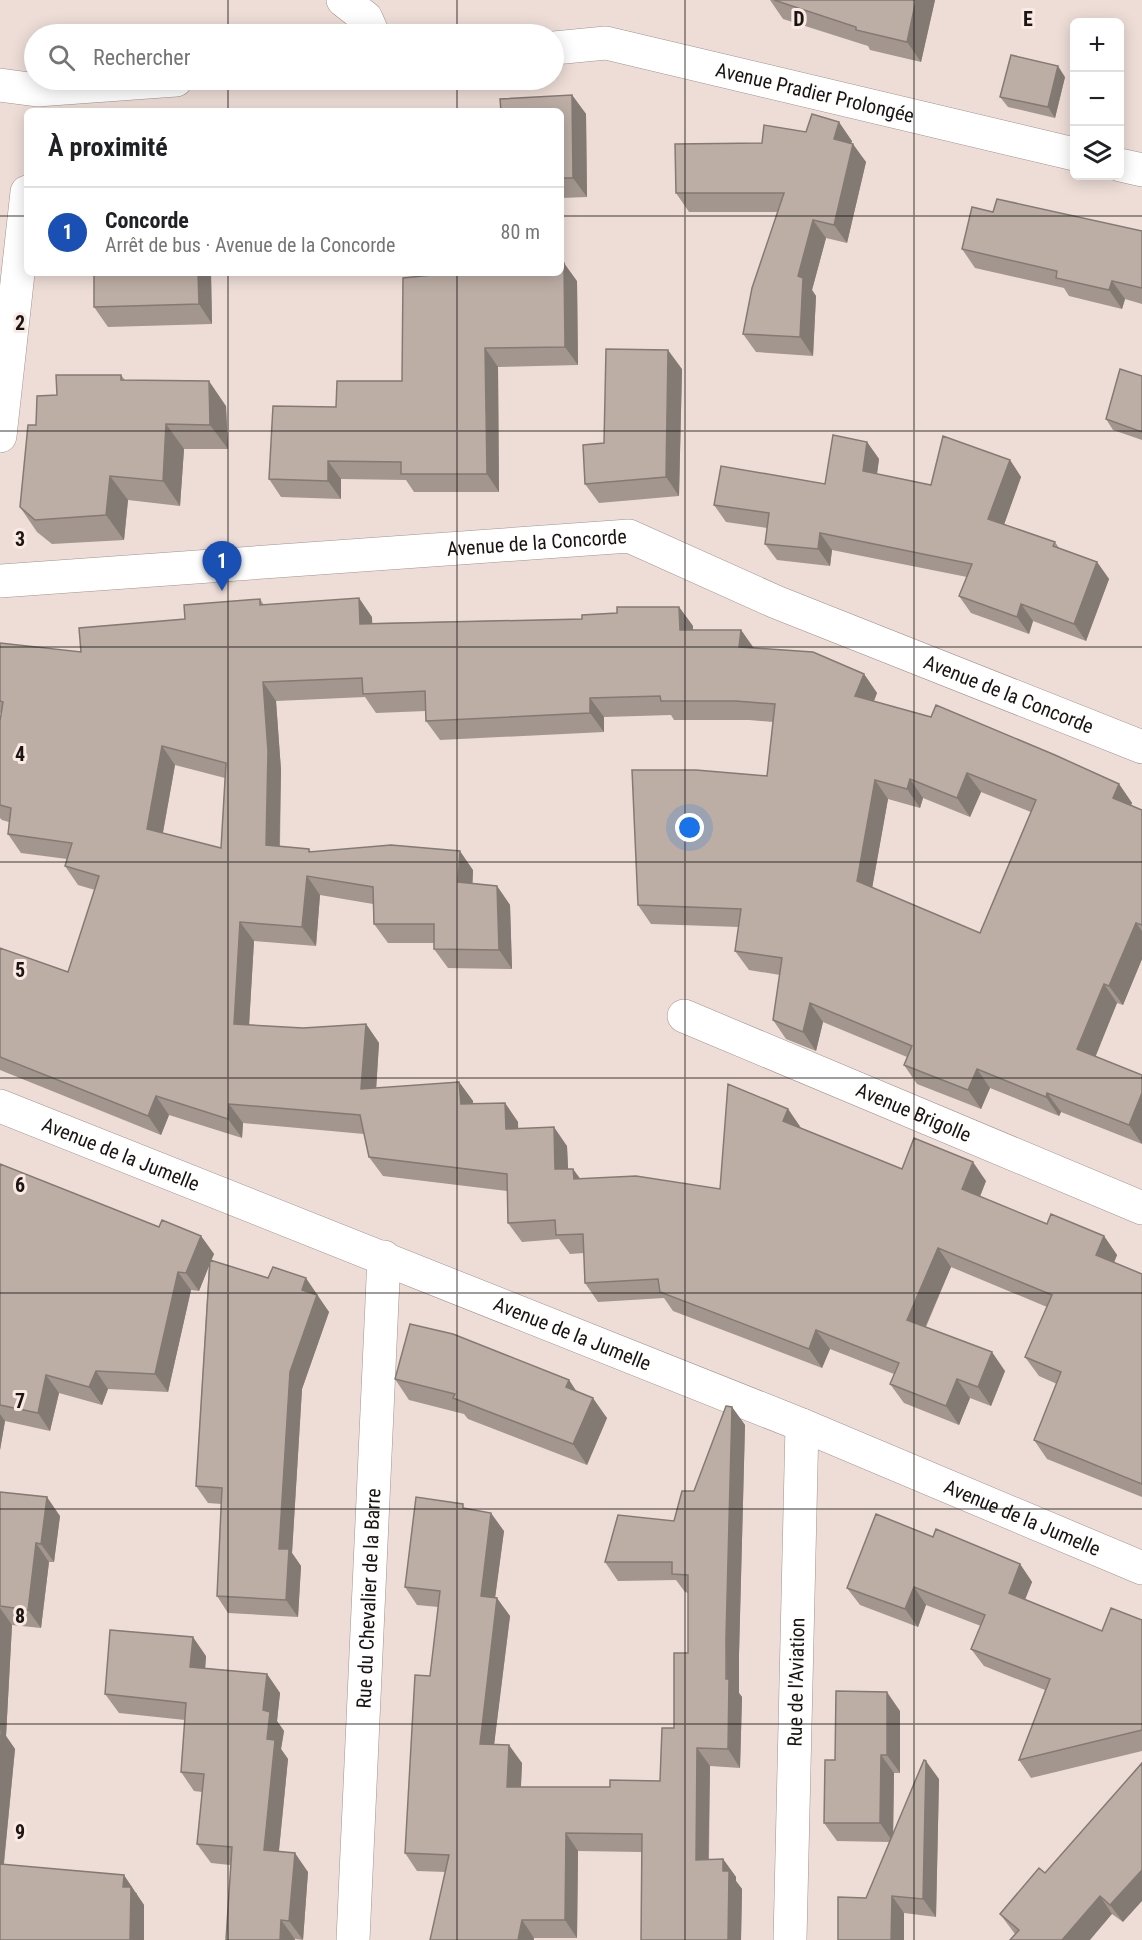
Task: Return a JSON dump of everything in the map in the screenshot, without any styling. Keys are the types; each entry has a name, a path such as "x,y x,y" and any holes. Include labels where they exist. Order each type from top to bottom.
{"street":[{"path":"343,0 366,18 369,24"},
{"name":"Avenue Pradier Prolongée","path":"564,47 606,43 1070,153"},
{"path":"0,85 36,101 109,90"},
{"path":"1124,166 1142,170"},
{"path":"0,436 24,219"},
{"name":"Avenue de la Concorde","path":"0,581 629,536 777,602 1142,747"},
{"name":"Avenue Brigolle","path":"684,1016 1142,1208"},
{"name":"Avenue de la Jumelle","path":"0,1106 802,1425 1142,1568"},
{"name":"Rue du Chevalier de la Barre","path":"353,1940 384,1257"},
{"name":"Rue de l'Aviation","path":"790,1940 802,1425"}],"building":[{"path":"774,0 916,0 907,42 856,30 856,27"},
{"path":"1011,55 1058,66 1048,107 1000,97"},
{"path":"572,95 573,178 564,178 564,108 501,108 500,99"},
{"path":"812,114 839,122 834,139 853,144 834,225 813,220 798,276 803,278 800,337 743,334 752,288 784,193 676,193 675,144 762,143 764,125 806,132"},
{"path":"997,199 1142,231 1142,288 1112,281 1109,290 1056,278 1057,271 962,249 972,207 993,212"},
{"path":"564,263 565,347 485,348 487,474 401,474 401,462 328,461 328,481 269,479 273,406 336,407 337,381 402,381 403,278 564,276"},
{"path":"94,276 198,276 199,304 94,307"},
{"path":"606,349 668,350 666,477 585,484 583,445 604,443"},
{"path":"1120,369 1142,376 1142,432 1106,419"},
{"path":"56,375 121,375 121,380 209,381 210,425 166,424 163,481 110,476 106,515 35,520 20,507 28,425 36,425 37,396 57,395"},
{"path":"833,435 867,442 863,471 931,485 943,436 1010,460 988,519 1055,542 1053,546 1097,562 1074,624 1021,604 1017,617 959,596 972,564 820,533 818,549 765,544 769,513 714,505 721,466 825,484"},
{"path":"359,598 360,624 582,619 582,615 617,613 617,607 679,607 680,630 741,630 739,647 813,652 864,674 855,696 931,717 936,705 1119,784 1113,798 1142,810 1142,925 1136,923 1109,986 1104,984 1077,1049 1142,1075 1142,1093 1129,1125 1047,1093 1046,1097 977,1069 968,1090 904,1065 912,1046 810,1003 803,1032 773,1020 782,958 735,951 741,909 638,905 632,770 696,770 767,776 775,704 736,701 661,701 660,696 590,698 590,713 426,721 425,691 363,694 362,678 263,682 268,751 266,845 309,849 309,852 391,845 460,851 458,882 497,886 499,950 434,949 434,924 374,924 373,887 307,876 302,927 240,922 234,1024 303,1028 366,1024 361,1089 459,1082 461,1104 505,1103 506,1129 554,1127 555,1169 573,1169 574,1179 636,1176 720,1189 728,1084 788,1109 783,1121 902,1169 914,1138 973,1162 962,1189 1047,1224 1051,1214 1104,1236 1096,1255 1142,1274 1142,1484 1034,1440 1061,1372 1025,1357 1052,1295 938,1248 907,1320 992,1352 978,1387 957,1379 946,1406 890,1384 899,1363 816,1330 809,1349 660,1292 658,1279 585,1283 583,1234 556,1235 555,1220 508,1223 507,1174 369,1157 360,1115 229,1104 228,1119 156,1096 148,1116 0,1057 0,948 68,972 99,876 65,866 72,843 8,834 11,808 0,805 0,721 3,702 0,701 0,643 81,652 79,628 185,619 184,605 260,599 260,605","holes":["162,746 226,763 221,848 147,829","967,773 1036,800 980,933 857,881 875,780 907,789 910,779 957,798"]},
{"path":"0,1164 159,1227 162,1220 201,1236 186,1273 178,1272 155,1374 96,1371 89,1387 46,1375 38,1413 0,1405"},
{"path":"210,1260 268,1278 273,1267 306,1278 302,1290 317,1295 290,1372 279,1549 289,1549 286,1600 217,1596 222,1488 196,1486"},
{"path":"410,1324 453,1334 569,1380 566,1387 593,1398 573,1444 453,1398 455,1394 395,1379"},
{"path":"726,1406 732,1407 726,1637 726,1679 729,1679 728,1749 697,1748 696,1860 723,1859 723,1871 729,1871 728,1940 641,1940 642,1834 566,1833 565,1920 522,1920 518,1940 430,1940 449,1855 405,1853 415,1675 430,1676 440,1591 405,1587 416,1497 463,1504 463,1508 491,1513 481,1596 497,1598 480,1744 509,1745 507,1787 610,1787 610,1780 660,1781 662,1728 674,1728 674,1653 688,1653 688,1575 672,1574 672,1562 605,1562 618,1515 674,1521 682,1491 694,1491"},
{"path":"0,1492 47,1497 41,1544 36,1543 28,1610 0,1606"},
{"path":"876,1514 933,1537 936,1529 1020,1564 1009,1593 1102,1631 1111,1608 1142,1620 1142,1730 1019,1760 1050,1679 971,1649 985,1615 914,1587 905,1609 847,1588"},
{"path":"110,1630 193,1637 190,1667 267,1674 263,1710 270,1712 267,1739 275,1740 264,1850 295,1853 289,1921 281,1920 280,1940 226,1940 232,1847 197,1844 204,1774 181,1772 186,1703 105,1694"},
{"path":"836,1691 887,1692 887,1755 881,1755 880,1823 824,1823 825,1760 835,1760"},
{"path":"0,1730 2,1730 0,1755"},
{"path":"924,1760 926,1761 923,1899 892,1896 891,1940 838,1940 838,1897 866,1898"},
{"path":"1142,1763 1142,1870 1110,1905 1100,1896 1062,1940 1010,1940 1019,1930 1000,1914 1039,1868 1045,1873"},
{"path":"0,1864 124,1875 123,1887 131,1887 130,1940 0,1940"}],"place":[{"name":"Concorde","path":"222,591"}]}
